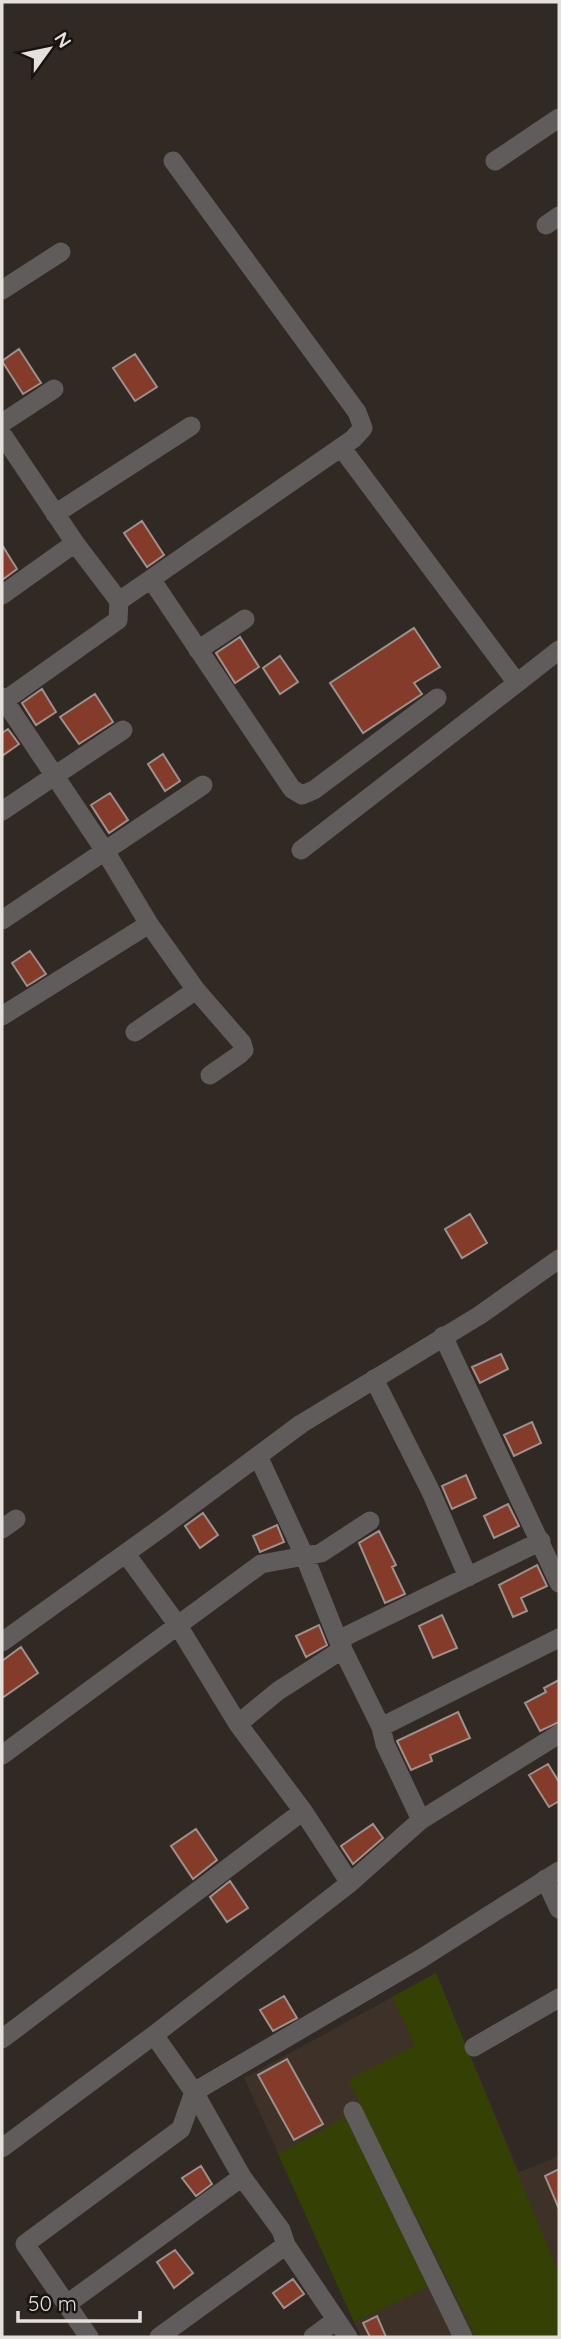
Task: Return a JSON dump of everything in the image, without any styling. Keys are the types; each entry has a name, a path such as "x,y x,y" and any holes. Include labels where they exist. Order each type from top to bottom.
{"street":[{"path":"495,162 559,118"},
{"path":"119,601 341,447 363,428 357,412 173,161"},
{"path":"2,289 61,252"},
{"path":"2,423 54,389"},
{"path":"55,514 191,426"},
{"path":"2,434 75,543 119,601 118,620 3,699 195,990 239,1037 244,1050 210,1074"},
{"path":"341,447 517,683"},
{"path":"2,595 75,543"},
{"path":"151,579 292,789 302,796 314,790 437,698"},
{"path":"198,650 244,619"},
{"path":"301,850 559,650"},
{"path":"2,811 123,730"},
{"path":"2,920 203,785"},
{"path":"2,1016 149,924"},
{"path":"135,1032 195,990"},
{"path":"2,1642 302,1424 480,1315 559,1259"},
{"path":"443,1336 559,1583"},
{"path":"373,1379 431,1492 468,1577"},
{"path":"258,1457 304,1555 340,1645 381,1727 385,1744 421,1820"},
{"path":"2,1755 261,1564 321,1553 370,1521"},
{"path":"238,1724 340,1645 541,1541"},
{"path":"126,1554 177,1625 238,1724 303,1811 351,1883"},
{"path":"381,1727 559,1638"},
{"path":"2,2148 351,1883 421,1820 559,1734"},
{"path":"2,2039 303,1811"},
{"path":"89,2337 26,2244 181,2129 194,2092 422,1958 552,1875 559,1909"},
{"path":"474,2047 559,1998"},
{"path":"154,2035 194,2092 242,2177 281,2230 286,2245 348,2337"},
{"path":"353,2111 463,2337"},
{"path":"67,2304 242,2177"},
{"path":"159,2337 286,2245"},
{"path":"313,2337 336,2320"}],"shaded area":[{"path":"436,1973 519,2172 559,2156 559,2337 361,2337 244,2078"}],"green space":[{"path":"436,1973 559,2274 559,2337 476,2337 348,2080 415,2045 392,1997"},
{"path":"345,2117 428,2287 354,2322 278,2154"}],"building":[{"path":"19,349 41,383 23,394 2,361"},
{"path":"135,354 157,387 135,401 113,368"},
{"path":"142,521 164,555 147,567 124,533"},
{"path":"2,545 17,569 2,580"},
{"path":"414,628 440,667 414,683 422,694 363,733 330,683"},
{"path":"240,637 259,667 235,683 216,653"},
{"path":"280,656 298,682 280,694 263,668"},
{"path":"42,689 56,712 36,725 22,703"},
{"path":"95,694 113,722 79,744 60,717"},
{"path":"8,729 19,744 2,756 2,733"},
{"path":"163,754 180,781 165,791 148,764"},
{"path":"110,793 128,820 109,833 91,805"},
{"path":"30,951 46,974 27,986 12,963"},
{"path":"470,1214 487,1243 462,1258 445,1229"},
{"path":"501,1354 508,1369 480,1383 472,1367"},
{"path":"532,1422 541,1443 514,1456 504,1435"},
{"path":"466,1475 476,1498 452,1509 442,1486"},
{"path":"508,1504 519,1526 494,1538 484,1516"},
{"path":"203,1513 218,1535 200,1548 185,1526"},
{"path":"277,1525 284,1542 260,1552 253,1536"},
{"path":"379,1531 396,1565 392,1567 405,1594 385,1603 359,1543"},
{"path":"537,1565 547,1586 521,1598 527,1611 513,1617 499,1585"},
{"path":"442,1615 457,1648 433,1658 419,1626"},
{"path":"319,1625 327,1645 306,1657 296,1636"},
{"path":"21,1647 38,1673 2,1698 2,1661"},
{"path":"559,1680 559,1722 540,1731 525,1703 546,1692 544,1688"},
{"path":"458,1712 470,1738 430,1755 432,1761 411,1770 397,1741"},
{"path":"548,1764 559,1782 559,1801 549,1807 529,1775"},
{"path":"373,1824 383,1838 353,1864 341,1846"},
{"path":"196,1829 217,1860 193,1879 171,1846"},
{"path":"230,1881 248,1908 227,1922 210,1897"},
{"path":"284,1996 297,2018 273,2031 260,2010"},
{"path":"287,2059 323,2124 294,2140 258,2075"},
{"path":"201,2166 212,2184 196,2196 182,2178"},
{"path":"559,2169 559,2209 545,2176"},
{"path":"175,2250 193,2273 174,2288 157,2262"},
{"path":"293,2279 304,2294 284,2308 273,2293"},
{"path":"377,2316 386,2337 370,2337 363,2323"}]}
